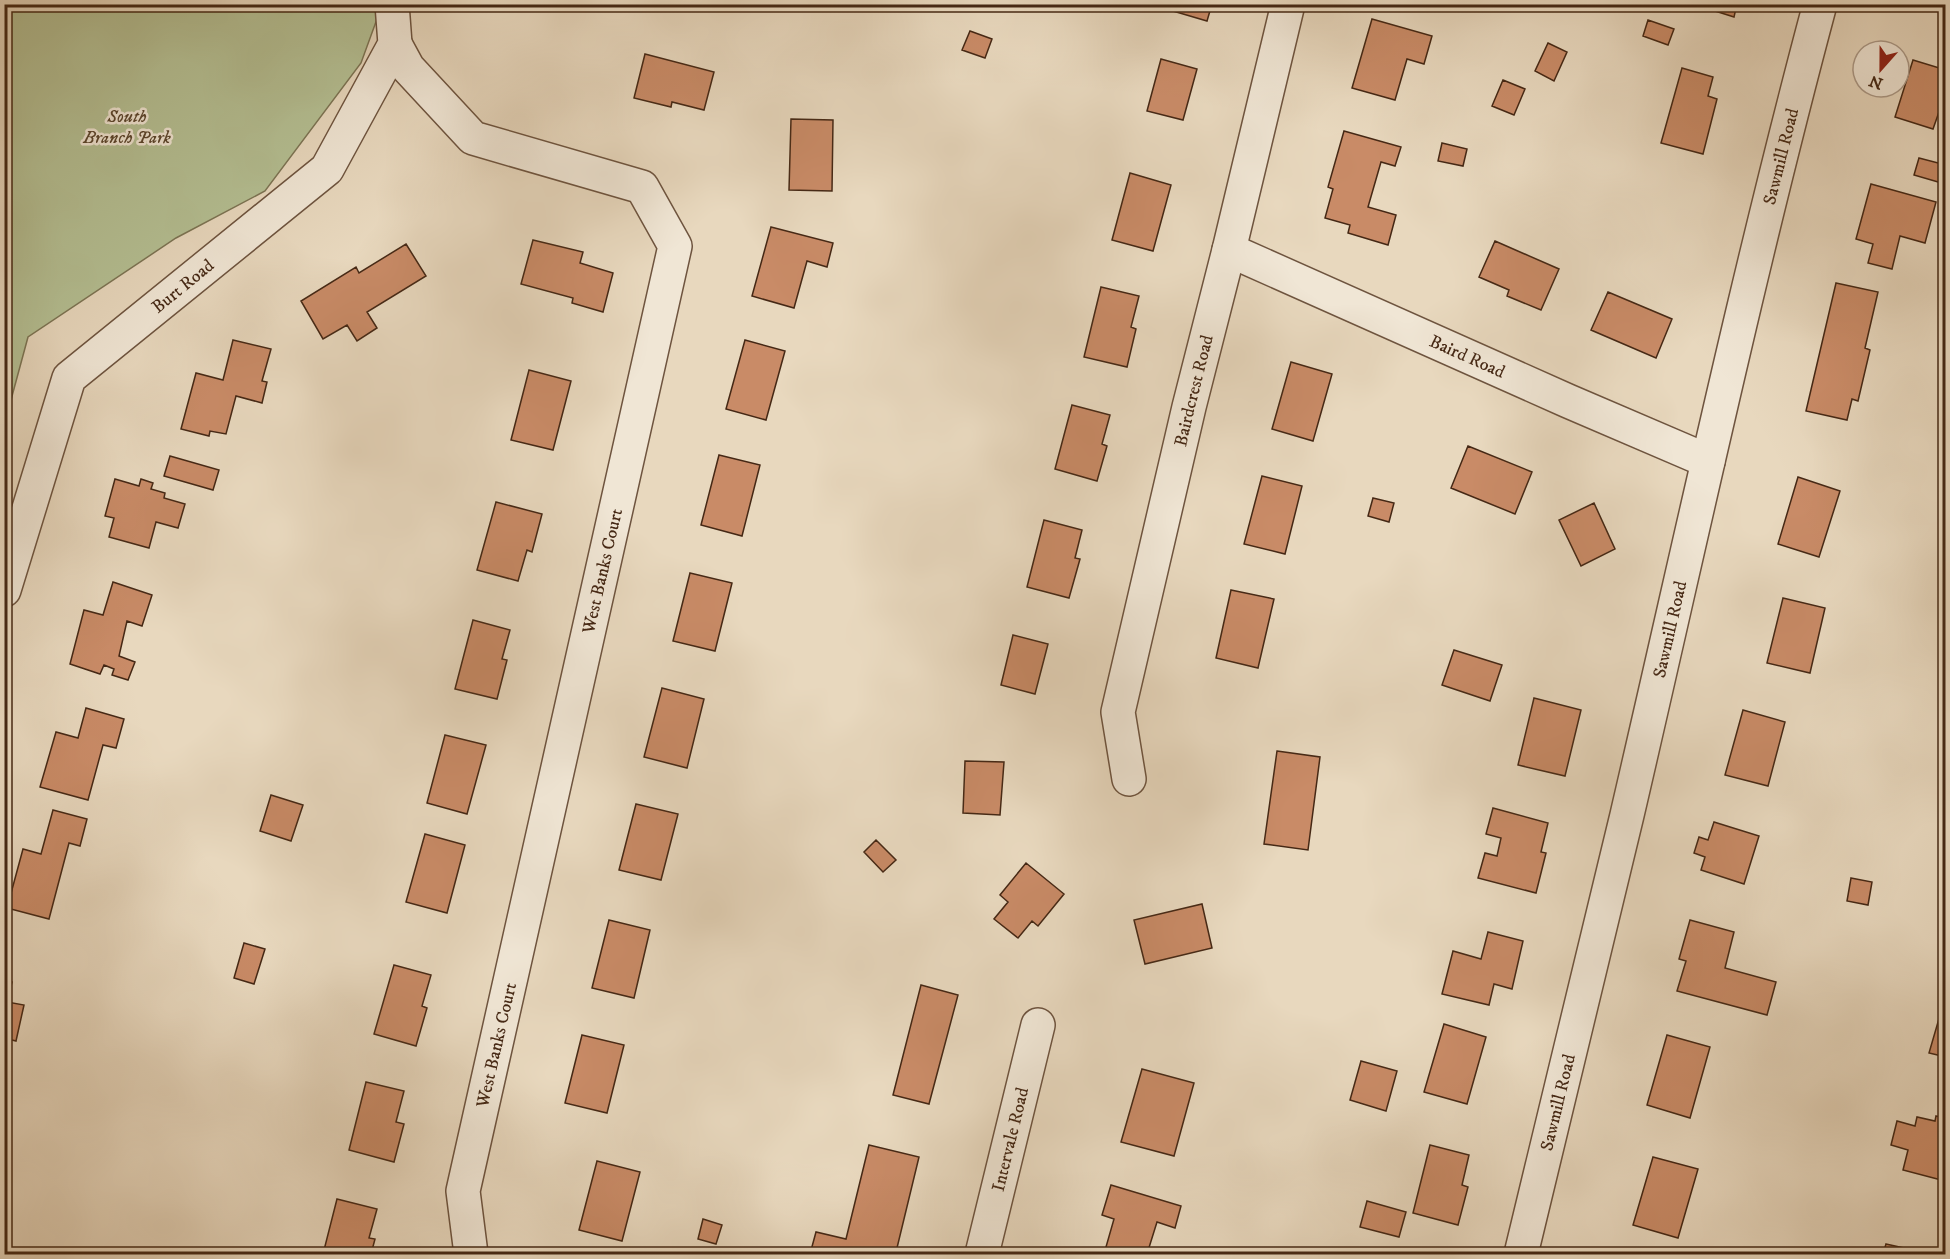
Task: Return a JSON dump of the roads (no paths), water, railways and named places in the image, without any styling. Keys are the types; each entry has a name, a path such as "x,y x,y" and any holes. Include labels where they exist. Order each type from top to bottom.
{"street":[{"path":"392,4 395,44"},
{"name":"Bairdcrest Road","path":"1129,779 1118,712 1189,406 1288,4"},
{"name":"Sawmill Road","path":"1521,1254 1626,816 1707,461 1788,123 1820,4"},
{"name":"Burt Road","path":"4,590 69,378 327,169 395,44"},
{"name":"West Banks Court","path":"395,44 408,68 473,138 642,187 675,246 463,1191 471,1254"},
{"name":"Baird Road","path":"1229,250 1707,461"},
{"name":"Intervale Road","path":"982,1254 1038,1025"}],"park label":[{"name":"South Branch Park","path":"127,126"}]}
